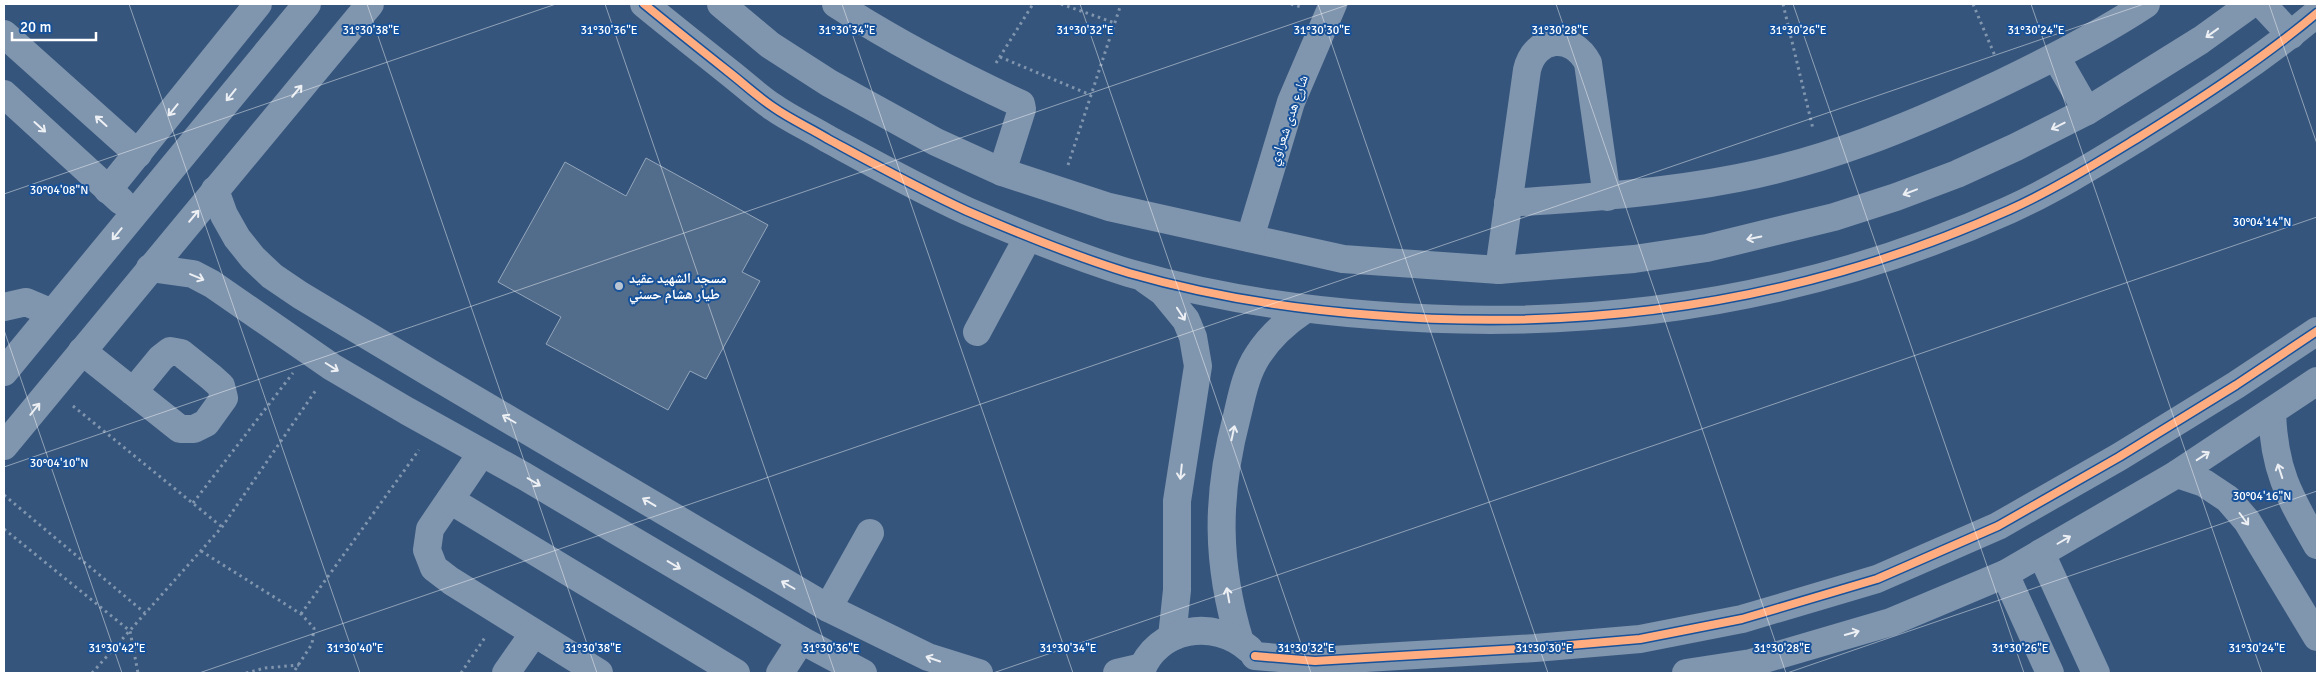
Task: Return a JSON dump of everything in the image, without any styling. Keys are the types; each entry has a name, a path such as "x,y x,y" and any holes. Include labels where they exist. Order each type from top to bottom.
{"street":[{"path":"108,190 258,4"},
{"path":"4,372 307,4"},
{"path":"4,446 370,4"},
{"path":"644,4 773,108 915,188 1028,237 1131,273 1209,293 1304,310 1463,321 1592,317 1664,310 1735,298 1805,282 1875,262 1943,238 2010,210 2070,180 2185,109 2291,35 2317,13"},
{"path":"723,4 770,45 829,83 936,142 1002,172 1109,206 1343,259 1499,270 1634,259 1707,248 1834,217 1957,174 2016,148 2087,111 2202,40 2251,4"},
{"path":"836,4 891,39 1021,104 1022,107 1002,172"},
{"name":"شارع هدى شعراوي","path":"1250,238 1291,102 1333,4"},
{"path":"1508,203 1607,197 1674,189 1739,178 1820,157 1922,121 2056,57 2146,4"},
{"path":"2262,4 2291,35"},
{"path":"4,34 138,154"},
{"path":"1499,270 1529,60 1541,46 1558,42 1576,48 1583,54 1588,63 1607,197"},
{"path":"2056,57 2087,111"},
{"path":"4,94 134,214"},
{"path":"215,190 224,214 237,238 253,258 272,276 430,374 828,608 928,657 979,673"},
{"path":"977,332 1028,237"},
{"path":"150,268 193,274 212,284 309,353 332,367 482,454 524,476 801,640 862,673"},
{"path":"1131,273 1155,286 1175,305 1186,320 1193,337 1197,359 1198,381 1188,422 1178,501 1177,590 1172,637"},
{"path":"4,307 26,302 52,313"},
{"path":"1253,657 1230,608 1224,573 1221,538 1222,502 1232,432 1248,375 1258,355 1270,337 1286,322 1304,310"},
{"path":"1133,671 1172,637 1186,632 1214,631 1253,657 1315,661 1535,648 1640,639 1742,619 1877,579 1998,526 2119,457 2219,396 2317,331"},
{"path":"82,351 133,392"},
{"path":"1686,673 1751,663 1891,622 2005,574 2177,474 2317,381"},
{"path":"2272,412 2273,442 2279,470 2290,498 2317,545"},
{"path":"482,454 430,529 427,550 434,568 534,633 585,670"},
{"path":"2177,474 2204,483 2228,499 2246,521 2317,638"},
{"path":"450,500 736,673"},
{"path":"828,608 870,533"},
{"path":"2041,553 2096,673"},
{"path":"2005,574 2050,673"},
{"path":"506,673 534,633"},
{"path":"780,673 801,640"}],"path":[{"path":"982,86 1033,4"},
{"path":"1061,4 1115,24"},
{"path":"1060,190 1121,4"},
{"path":"1782,4 1820,157"},
{"path":"1973,4 2006,81"},
{"path":"1000,57 1091,94"},
{"path":"193,503 309,353"},
{"path":"92,673 222,527 332,367"},
{"path":"51,388 222,527"},
{"path":"301,614 435,427"},
{"path":"4,495 146,613"},
{"path":"4,529 130,631 138,673"},
{"path":"201,551 301,614 314,628 312,644 293,673"},
{"path":"461,673 502,612"},
{"path":"246,673 265,668 299,664"}],"building":[{"name":"مسجد الشهيد عقيد طيار هشام حسني","path":"646,158 768,225 742,272 760,281 706,379 690,371 668,410 546,344 561,317 498,282 565,162 626,196"}],"cycle path":[{"path":"644,4 762,99 786,116 932,194 967,211 1047,244 1129,273 1220,295 1342,312 1455,319 1536,319 1617,314 1697,303 1777,288 1855,267 1933,241 2009,210 2042,194 2089,167 2229,79 2317,13"},
{"path":"1255,656 1315,661 1535,648 1640,639 1742,619 1877,579 1998,526 2119,457 2236,385 2317,331"}],"place":[{"name":"مسجد الشهيد عقيد طيار هشام حسني","path":"619,286"}]}
